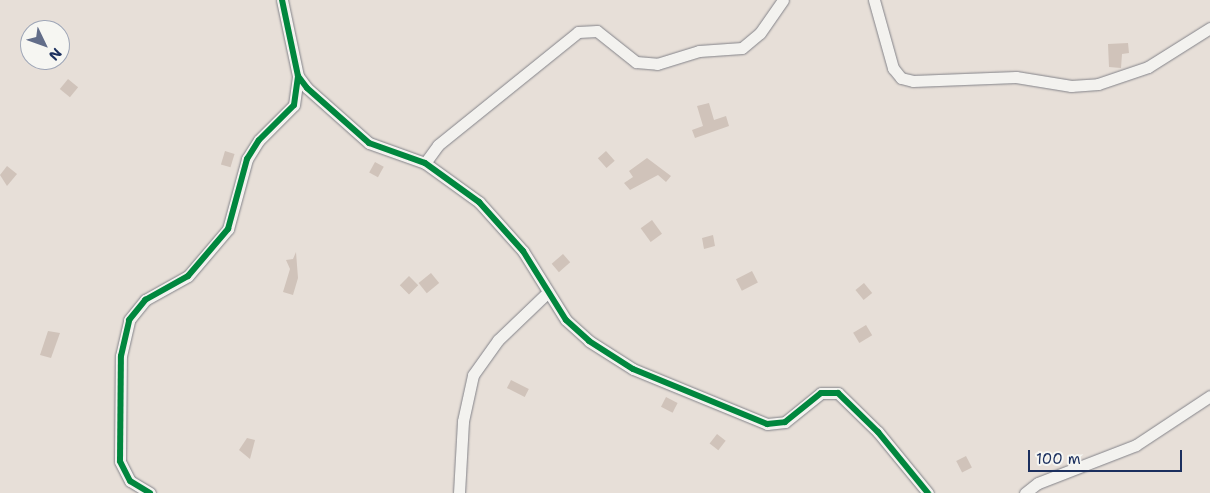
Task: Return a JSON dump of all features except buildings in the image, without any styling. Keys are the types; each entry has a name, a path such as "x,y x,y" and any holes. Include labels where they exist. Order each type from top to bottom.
{"street":[{"path":"150,493 130,481 120,461 121,356 129,320 145,300 188,276 228,229 247,159 259,140 294,105 298,76 282,0"},
{"path":"425,162 438,145 578,32 597,31 636,62 657,64 694,52 742,48 760,33 783,0"},
{"path":"874,0 893,68 901,78 913,80 1016,77 1071,86 1098,84 1148,67 1210,28"},
{"path":"298,76 336,118 369,143 425,162 496,219 523,251 572,326 621,364 767,424 785,422 821,393 838,393 878,432 928,493"},
{"path":"459,493 463,421 474,375 498,340 548,292"},
{"path":"1025,493 1038,483 1136,445 1210,396"}],"cycle path":[{"path":"282,0 298,76 307,88 369,143 425,163 479,202 523,251 566,320 589,341 633,369 767,424 785,422 821,393 838,393 878,432 928,493"},
{"path":"150,493 130,481 120,461 121,356 129,320 145,300 188,276 228,229 247,159 259,140 294,105 298,76"}]}
